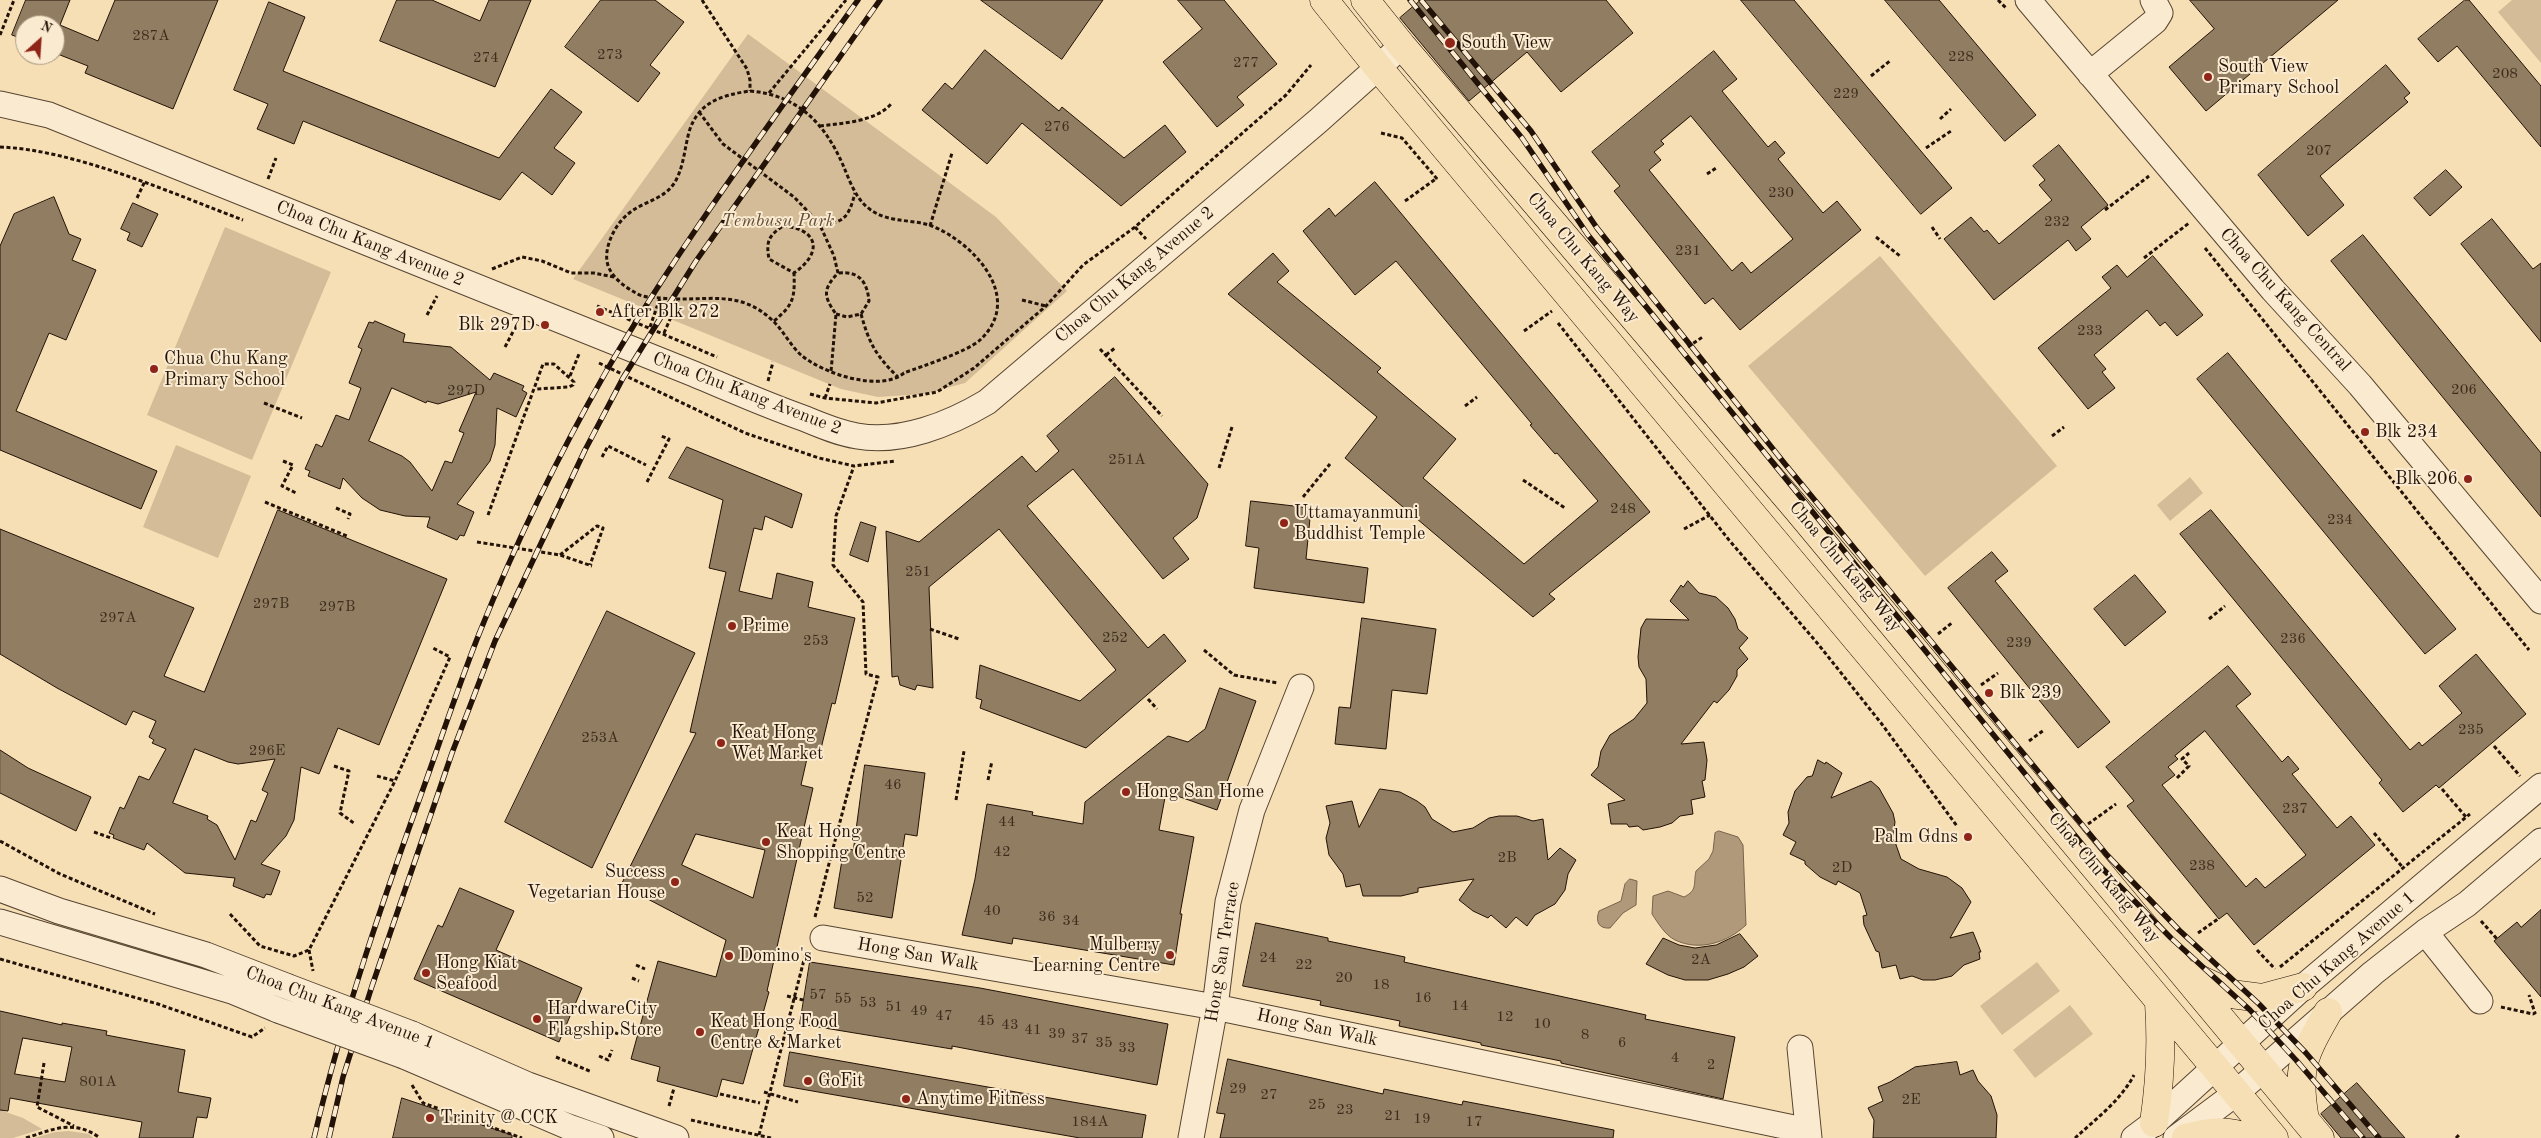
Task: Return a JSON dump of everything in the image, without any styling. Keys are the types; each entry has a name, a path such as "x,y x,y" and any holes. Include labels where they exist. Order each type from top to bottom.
{"main road":[{"name":"Choa Chu Kang Way","path":"1324,0 2214,1069 2274,1138"},
{"name":"Choa Chu Kang Way","path":"1365,0 1402,46 1797,509 2102,878 2184,972 2312,1130"},
{"path":"2184,972 2231,994 2262,998 2304,988"},
{"path":"2155,1133 2162,1043 2159,1003"},
{"path":"2312,1130 2300,1090 2301,1072 2313,1039 2328,1012"},
{"path":"2186,1138 2206,1132 2227,1132 2248,1138"}],"street":[{"name":"Choa Chu Kang Central","path":"2041,4 2090,74 2283,301 2360,385 2541,601"},
{"path":"2090,74 2154,10"},
{"name":"Choa Chu Kang Avenue 2","path":"0,104 49,115 694,374 758,402 830,428 859,436 886,436 930,429 959,417 987,402 1310,127 1377,66 1402,46"},
{"name":"Hong San Terrace","path":"1191,1138 1215,1007 1228,902 1252,810 1301,687"},
{"name":"Choa Chu Kang Avenue 1","path":"2155,1133 2214,1069 2535,778"},
{"name":"Choa Chu Kang Avenue 1","path":"2155,1133 2235,1094 2328,1012 2425,932 2467,904 2541,841"},
{"name":"Choa Chu Kang Avenue 1","path":"0,889 59,911 206,955 286,986 408,1045 569,1127 602,1138"},
{"path":"59,911 59,931 74,943"},
{"name":"Choa Chu Kang Avenue 1","path":"2,923 232,991 274,1018 408,1045 676,1138"},
{"path":"2425,932 2487,1004"},
{"name":"Hong San Walk","path":"814,937 1215,1007 1808,1135 1800,1048"}],"path":[{"path":"0,35 14,0"},
{"path":"702,0 747,69 750,91"},
{"path":"768,93 846,0"},
{"path":"1871,76 1891,60"},
{"path":"806,393 825,398 876,403 937,392 974,368 1046,306 1083,265 1134,227 1286,95 1311,65"},
{"path":"750,91 768,93 799,106 808,112 820,126 840,159 856,193 865,206 877,215 890,220 930,226 963,243 976,256 989,275 996,291 998,309 987,333 979,342 898,377 861,380 831,372 801,355 774,321 756,307 741,301 720,297 678,300 640,296 626,288 615,277 608,266 607,258 608,249 615,230 629,213 664,195 671,188 681,170 689,131 699,112 711,100 726,94 750,91"},
{"path":"820,126 866,118 885,111 891,104"},
{"path":"1940,118 1951,109"},
{"path":"699,112 723,144 794,197 819,222 834,256 838,273"},
{"path":"1926,148 1951,131"},
{"path":"1381,133 1402,138 1443,186"},
{"path":"0,146 32,150 71,159 144,182 252,223"},
{"path":"930,226 952,153"},
{"path":"2105,210 2165,163"},
{"path":"1707,174 1716,168"},
{"path":"1405,202 1429,184"},
{"path":"819,222 832,224 839,221 850,212 856,193"},
{"path":"2144,258 2205,211"},
{"path":"782,226 798,228 808,234 813,241 813,255 806,266 794,274 769,259 767,245 770,234 782,226"},
{"path":"1932,227 1940,239"},
{"path":"1876,237 1900,256"},
{"path":"463,282 522,257 542,261 571,273 594,273 615,277"},
{"path":"847,272 863,278 868,287 870,301 861,314 847,317 836,314 828,303 825,294 829,283 838,273 847,272"},
{"path":"774,321 789,308 795,294 794,274"},
{"path":"427,315 437,296"},
{"path":"650,327 660,298"},
{"path":"664,333 678,300"},
{"path":"1022,300 1046,306"},
{"path":"597,306 650,327 723,360"},
{"path":"1544,306 1710,515 1875,716 1957,826"},
{"path":"2252,308 2529,650"},
{"path":"831,372 836,314"},
{"path":"861,314 869,342 882,362 898,377"},
{"path":"1524,331 1545,316"},
{"path":"505,347 516,325"},
{"path":"1687,348 1704,336"},
{"path":"1106,355 1114,348"},
{"path":"1100,349 1162,416"},
{"path":"570,376 579,354"},
{"path":"768,381 773,362"},
{"path":"488,514 536,389 543,364 554,364 570,376 574,382 569,387 536,389"},
{"path":"759,377 777,384"},
{"path":"825,398 830,384"},
{"path":"1465,406 1477,397"},
{"path":"264,403 302,418"},
{"path":"2052,436 2064,426"},
{"path":"1219,468 1232,428"},
{"path":"647,482 669,439 661,436"},
{"path":"602,457 608,446 646,465"},
{"path":"283,461 293,465 282,486 296,493"},
{"path":"1303,497 1330,464"},
{"path":"759,1135 794,998 814,937 878,677 866,674 863,602 832,565 836,516 854,466"},
{"path":"1523,480 1565,508"},
{"path":"266,502 347,536"},
{"path":"336,508 350,514 348,519"},
{"path":"1684,529 1710,515"},
{"path":"477,542 560,555 591,565 603,528 597,526 560,555"},
{"path":"2209,620 2225,606"},
{"path":"1938,634 1953,622"},
{"path":"930,629 959,640"},
{"path":"313,971 309,950 395,781 450,657 433,648"},
{"path":"1204,650 1234,675 1301,687"},
{"path":"1982,685 1998,673"},
{"path":"1148,699 1157,709"},
{"path":"2029,741 2044,730"},
{"path":"2494,746 2515,770"},
{"path":"956,800 964,751"},
{"path":"2177,778 2189,766 2182,759 2189,752"},
{"path":"988,780 992,761"},
{"path":"334,766 349,771 340,813 355,824"},
{"path":"377,776 395,781"},
{"path":"2513,782 2535,778"},
{"path":"2442,789 2462,811"},
{"path":"2101,815 2116,804"},
{"path":"2270,972 2275,970 2475,810"},
{"path":"94,832 111,838"},
{"path":"2374,833 2399,863"},
{"path":"0,840 60,874 163,918"},
{"path":"786,848 821,859"},
{"path":"230,914 260,946 294,956 309,950"},
{"path":"2198,933 2218,919"},
{"path":"2488,930 2496,939"},
{"path":"2257,950 2275,970"},
{"path":"0,959 158,1004 252,1036 274,1018"},
{"path":"636,965 645,969"},
{"path":"632,978 638,981"},
{"path":"2487,1004 2533,1014 2535,1013 2529,995"},
{"path":"787,996 803,1000"},
{"path":"609,1030 618,1034"},
{"path":"598,1056 608,1060 612,1050"},
{"path":"556,1057 592,1072"},
{"path":"44,1063 37,1107 74,1126 88,1130 100,1138"},
{"path":"2075,1138 2106,1110 2129,1084 2138,1068"},
{"path":"409,1080 423,1102 522,1138"},
{"path":"669,1106 674,1088"},
{"path":"764,1092 798,1102"},
{"path":"720,1094 760,1103"},
{"path":"26,1138 54,1129 74,1126"}],"green space":[{"path":"2512,0 2541,0 2541,63 2498,12"},
{"name":"Tembusu Park","path":"748,34 996,217 1067,291 965,383 924,394 878,397 841,389 573,279"},
{"path":"225,227 331,272 252,460 147,415"},
{"path":"1880,256 2057,466 1925,576 1748,366"},
{"path":"176,445 251,476 218,558 143,527"},
{"path":"2190,477 2203,493 2170,521 2157,505"},
{"path":"2037,962 2060,991 2002,1035 1980,1006"},
{"path":"2070,1005 2093,1034 2035,1078 2013,1050"},
{"path":"0,1110 23,1118 42,1129 13,1138 0,1138"},
{"path":"69,1131 89,1134 93,1138 34,1138 55,1132"}],"shaded area":[{"path":"1719,831 1738,837 1743,845 1746,925 1731,936 1704,945 1694,945 1675,940 1665,932 1652,914 1653,896 1668,891 1684,897 1691,892 1694,886 1696,871 1709,859 1713,851 1715,833"},
{"path":"1630,879 1637,881 1636,905 1623,913 1610,928 1601,926 1597,918 1599,911 1621,901 1625,884"}],"building":[{"path":"26,0 70,0 64,15 20,15"},
{"path":"115,0 218,0 173,109 85,73 88,66 65,57 65,27 98,41"},
{"path":"397,0 432,0 480,21 489,0 531,0 495,87 380,41"},
{"path":"601,0 655,0 684,22 650,65 660,73 638,102 565,47"},
{"path":"981,0 1103,0 1062,59"},
{"path":"1178,0 1224,0 1277,64 1237,97 1244,105 1217,127 1163,62 1202,29"},
{"path":"1421,0 1606,0 1633,33 1561,92 1527,52 1469,101 1400,18"},
{"path":"1741,0 1794,0 1952,188 1921,214"},
{"path":"1885,0 1939,0 2036,115 2005,141"},
{"path":"2190,0 2338,0 2206,111 2169,67 2214,29"},
{"path":"2465,0 2469,0 2541,86 2541,147 2457,46 2438,62 2418,39"},
{"path":"269,2 305,17 283,71 499,158 551,89 582,112 554,148 575,163 552,195 522,172 500,200 303,121 294,144 257,129 268,104 234,90"},
{"path":"985,50 1059,111 1062,107 1124,158 1165,125 1186,152 1121,206 1022,123 987,164 922,110 945,83 952,89"},
{"path":"1714,51 1737,79 1722,91 1768,147 1775,141 1785,153 1778,159 1823,213 1837,201 1861,230 1740,330 1713,298 1705,304 1614,191 1620,186 1592,152","holes":["1691,116 1793,239 1751,273 1742,262 1732,271 1649,170 1661,160 1654,152 1664,144 1661,141"]},
{"path":"2386,65 2410,93 2404,98 2408,102 2320,176 2344,205 2308,236 2258,175"},
{"path":"2059,145 2108,205 2081,227 2091,239 2076,251 2068,240 1994,300 1944,239 1971,217 1984,232 1987,230 1999,244 2052,200 2039,185 2045,180 2033,166"},
{"path":"2446,170 2462,187 2430,216 2414,198"},
{"path":"1375,182 1650,512 1549,594 1555,599 1533,617 1345,458 1377,417 1228,294 1273,253 1289,271 1277,282 1381,368 1377,372 1456,439 1423,478 1524,564 1598,501 1530,425 1532,424 1396,261 1355,295 1303,231 1329,208 1335,216"},
{"path":"54,197 69,234 81,239 72,260 96,270 66,340 49,333 16,411 157,471 141,509 0,450 0,246 14,214"},
{"path":"133,203 158,214 142,247 127,240 130,233 121,229"},
{"path":"2492,219 2533,269 2541,263 2541,342 2461,244"},
{"path":"2363,235 2541,453 2541,517 2331,261"},
{"path":"2153,256 2203,315 2177,336 2165,322 2160,326 2147,310 2094,355 2106,369 2102,372 2115,388 2088,409 2038,348 2111,288 2102,277 2117,265 2127,277"},
{"path":"375,321 405,334 403,342 451,347 490,380 494,373 524,386 522,390 527,393 516,417 497,408 495,445 490,461 457,504 474,512 464,536 460,535 457,540 427,527 430,517 405,516 380,510 362,498 343,478 340,489 308,476 310,471 305,469 316,444 322,447 336,415 349,420 361,388 349,383 362,349 358,347 369,322 373,323","holes":["392,388 426,403 427,401 438,404 476,392 459,431 464,433 452,463 445,461 432,491 410,462 402,456 369,441"]},
{"path":"2228,353 2456,629 2425,654 2197,379"},
{"path":"1115,377 1208,484 1197,518 1173,538 1189,559 1163,579 1073,469 1027,506 1148,648 1164,634 1186,661 1086,748 980,708 982,700 976,698 980,665 1080,701 1116,670 999,529 929,587 933,688 917,685 915,690 900,685 898,676 892,677 886,531 919,542 1022,456 1036,472 1059,451 1047,436"},
{"name":"Keat Hong Shopping Centre","path":"687,447 802,494 792,528 765,516 762,530 754,528 739,591 772,599 777,573 813,582 808,607 855,618 835,704 832,703 819,757 808,754 801,785 813,788 767,991 769,992 743,1084 722,1079 717,1097 657,1081 660,1067 631,1059 658,961 716,977 726,940 621,885 696,733 690,732 726,572 709,568 723,500 669,478","holes":["696,834 765,850 753,898 682,865"]},
{"path":"1251,501 1311,508 1306,559 1368,568 1364,603 1254,588 1259,548 1246,546"},
{"path":"278,510 447,579 379,745 338,728 319,774 301,767 294,820 286,836 261,864 280,871 271,895 266,894 264,898 233,886 235,878 185,873 147,843 144,850 113,838 114,835 109,833 120,807 124,809 139,776 149,780 166,749 152,743 154,740 149,737 156,721 133,711 126,725 57,688 0,654 0,529 194,608 164,676 204,692","holes":["195,749 238,764 275,759 262,790 268,793 256,822 251,820 235,860 217,825 207,819 208,816 173,803"]},
{"path":"2211,510 2410,750 2419,742 2422,746 2462,713 2439,686 2476,654 2526,714 2439,788 2436,785 2403,812 2379,783 2382,780 2180,534"},
{"path":"861,522 876,527 868,562 850,555"},
{"path":"1992,552 2008,571 1995,581 2110,722 2078,748 1948,588"},
{"path":"2135,575 2166,612 2125,646 2094,609"},
{"path":"1688,581 1699,593 1716,597 1728,608 1735,619 1738,629 1748,638 1739,648 1748,659 1737,670 1737,676 1729,690 1717,703 1714,701 1681,744 1704,742 1707,760 1705,780 1702,781 1705,797 1691,800 1693,814 1680,816 1672,823 1660,827 1643,830 1638,826 1629,827 1627,824 1611,824 1608,804 1625,800 1591,775 1598,767 1601,751 1610,735 1634,719 1647,703 1646,679 1639,667 1638,657 1641,628 1646,619 1689,620 1670,601 1681,585 1683,587"},
{"path":"607,611 695,653 592,868 505,822"},
{"path":"1362,618 1436,629 1427,694 1392,690 1386,749 1335,744 1339,707 1350,708"},
{"path":"2228,666 2251,694 2236,706 2282,762 2288,756 2299,769 2292,774 2337,828 2351,816 2375,845 2254,945 2227,913 2219,919 2127,806 2134,801 2106,767","holes":["2205,731 2306,855 2265,888 2256,878 2246,887 2162,785 2175,775 2168,767 2178,759 2175,756"]},
{"path":"1220,688 1256,701 1217,810 1166,792 1159,830 1194,837 1180,914 1182,914 1174,965 1013,938 1012,944 962,935 975,879 987,804 1033,812 1032,815 1083,824 1085,802 1168,736 1188,742 1205,729"},
{"path":"0,750 28,768 91,797 76,831 0,793"},
{"path":"1818,760 1825,764 1826,762 1842,773 1831,798 1871,781 1879,788 1893,813 1895,822 1893,836 1901,859 1919,869 1947,877 1962,888 1971,902 1950,938 1973,932 1981,952 1979,952 1980,959 1964,965 1952,976 1935,980 1923,980 1912,976 1900,979 1896,965 1882,968 1879,952 1876,951 1864,925 1863,916 1867,915 1860,893 1838,881 1836,885 1820,877 1805,864 1805,861 1790,854 1796,842 1783,835 1789,823 1788,812 1795,791 1807,777 1812,776"},
{"path":"865,765 925,773 917,836 905,834 892,918 834,908 844,848 853,850"},
{"path":"1380,789 1400,792 1417,801 1425,807 1432,819 1453,832 1473,828 1489,818 1499,816 1517,816 1533,821 1543,819 1548,860 1560,848 1576,860 1568,874 1565,890 1555,904 1535,915 1527,926 1516,917 1506,928 1491,915 1488,918 1473,911 1459,900 1474,879 1418,888 1418,892 1401,896 1363,896 1360,884 1346,887 1343,874 1329,855 1326,838 1330,823 1326,806 1352,801 1359,827"},
{"path":"460,888 514,911 496,950 582,988 559,1042 414,979 438,925 442,927"},
{"path":"2541,910 2541,997 2494,941 2517,922 2521,927"},
{"path":"1256,923 1328,938 1328,941 1405,957 1404,962 1646,1015 1645,1019 1735,1037 1723,1099 1399,1026 1400,1021 1320,1005 1321,1001 1243,986"},
{"path":"1740,934 1758,956 1744,967 1728,974 1708,980 1685,980 1668,975 1646,964 1663,938 1679,945 1695,948 1716,945"},
{"path":"810,962 980,988 1168,1024 1157,1085 952,1046 952,1049 800,1024"},
{"path":"0,1011 62,1025 62,1023 107,1031 106,1035 185,1050 178,1092 211,1098 207,1118 197,1117 193,1138 139,1138 142,1122 10,1098 8,1111 0,1110","holes":["23,1038 72,1047 65,1082 15,1074"]},
{"path":"790,1052 1146,1115 1142,1138 1080,1138 784,1086"},
{"path":"1228,1059 1383,1094 1384,1089 1462,1105 1463,1101 1614,1130 1613,1138 1220,1138 1225,1114 1217,1113"},
{"path":"1957,1062 1960,1075 1973,1070 1978,1081 1991,1096 1997,1115 1996,1138 1873,1138 1874,1120 1868,1108 1883,1101 1878,1087 1915,1067"},
{"path":"2357,1083 2405,1138 2341,1138 2321,1114"},
{"name":"Trinity @ CCK","path":"402,1098 512,1135 512,1138 393,1138"}],"railway":[{"path":"314,1138 351,1001 395,867 479,634 538,500 607,370 666,275 728,182 858,0"},
{"path":"329,1138 343,1077 372,986 452,753 495,641 585,450 623,378 696,261 880,0"},
{"path":"1410,0 1522,138 1588,235 2099,865 2171,938 2250,1010 2363,1138"},
{"path":"1421,0 1531,131 1597,228 1785,464 2107,855 2179,930 2259,1004 2306,1053 2379,1138"}],"place":[{"name":"South View","path":"1450,43"},
{"name":"South View Primary School","path":"2208,77"},
{"name":"After Blk 272","path":"600,312"},
{"name":"Blk 297D","path":"545,325"},
{"name":"Chua Chu Kang Primary School","path":"154,369"},
{"name":"Blk 234","path":"2365,432"},
{"name":"Blk 206","path":"2468,479"},
{"name":"Uttamayanmuni Buddhist Temple","path":"1284,523"},
{"name":"Prime","path":"732,626"},
{"name":"Blk 239","path":"1989,693"},
{"name":"Keat Hong Wet Market","path":"721,743"},
{"name":"Hong San Home","path":"1126,792"},
{"name":"Palm Gdns","path":"1968,837"},
{"name":"Keat Hong Shopping Centre","path":"766,842"},
{"name":"Success Vegetarian House","path":"675,882"},
{"name":"Mulberry Learning Centre","path":"1170,955"},
{"name":"Domino's","path":"729,956"},
{"name":"Hong Kiat Seafood","path":"426,973"},
{"name":"HardwareCity Flagship Store","path":"537,1019"},
{"name":"Keat Hong Food Centre & Market","path":"700,1032"},
{"name":"GoFit","path":"808,1081"},
{"name":"Anytime Fitness","path":"906,1099"},
{"name":"Trinity @ CCK","path":"430,1118"}]}
